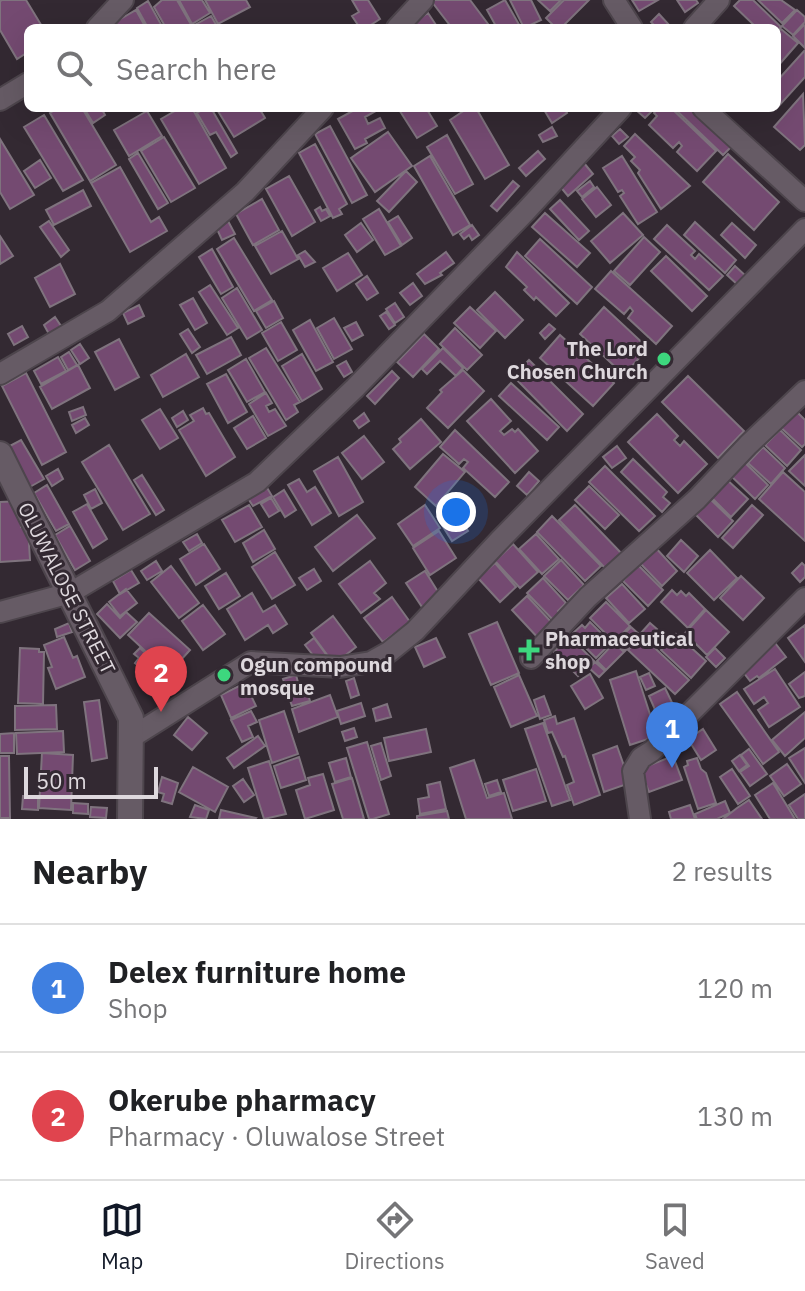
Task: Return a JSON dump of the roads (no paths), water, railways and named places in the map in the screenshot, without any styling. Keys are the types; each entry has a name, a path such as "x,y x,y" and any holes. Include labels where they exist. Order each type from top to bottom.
{"street":[{"path":"101,24 123,0"},
{"path":"401,24 423,0"},
{"path":"614,0 629,24"},
{"path":"698,24 719,0"},
{"path":"0,100 24,85"},
{"path":"0,374 108,311 245,192 319,112"},
{"path":"0,612 70,593 257,482 376,366 617,112"},
{"path":"707,112 805,201"},
{"path":"132,737 251,662 340,667 371,662 389,652 415,631 805,229"},
{"path":"531,658 588,597 697,499 805,391"},
{"name":"OLUWALOSE STREET","path":"0,454 131,718 130,819"},
{"path":"636,818 633,771 641,758 805,598"}],"place":[{"name":"The Lord Chosen Church","path":"664,359"},
{"name":"Pharmaceutical shop","path":"529,650"},
{"name":"Ogun compound mosque","path":"224,675"},
{"name":"Okerube pharmacy","path":"161,712"},
{"name":"Delex furniture home","path":"672,768"}]}
